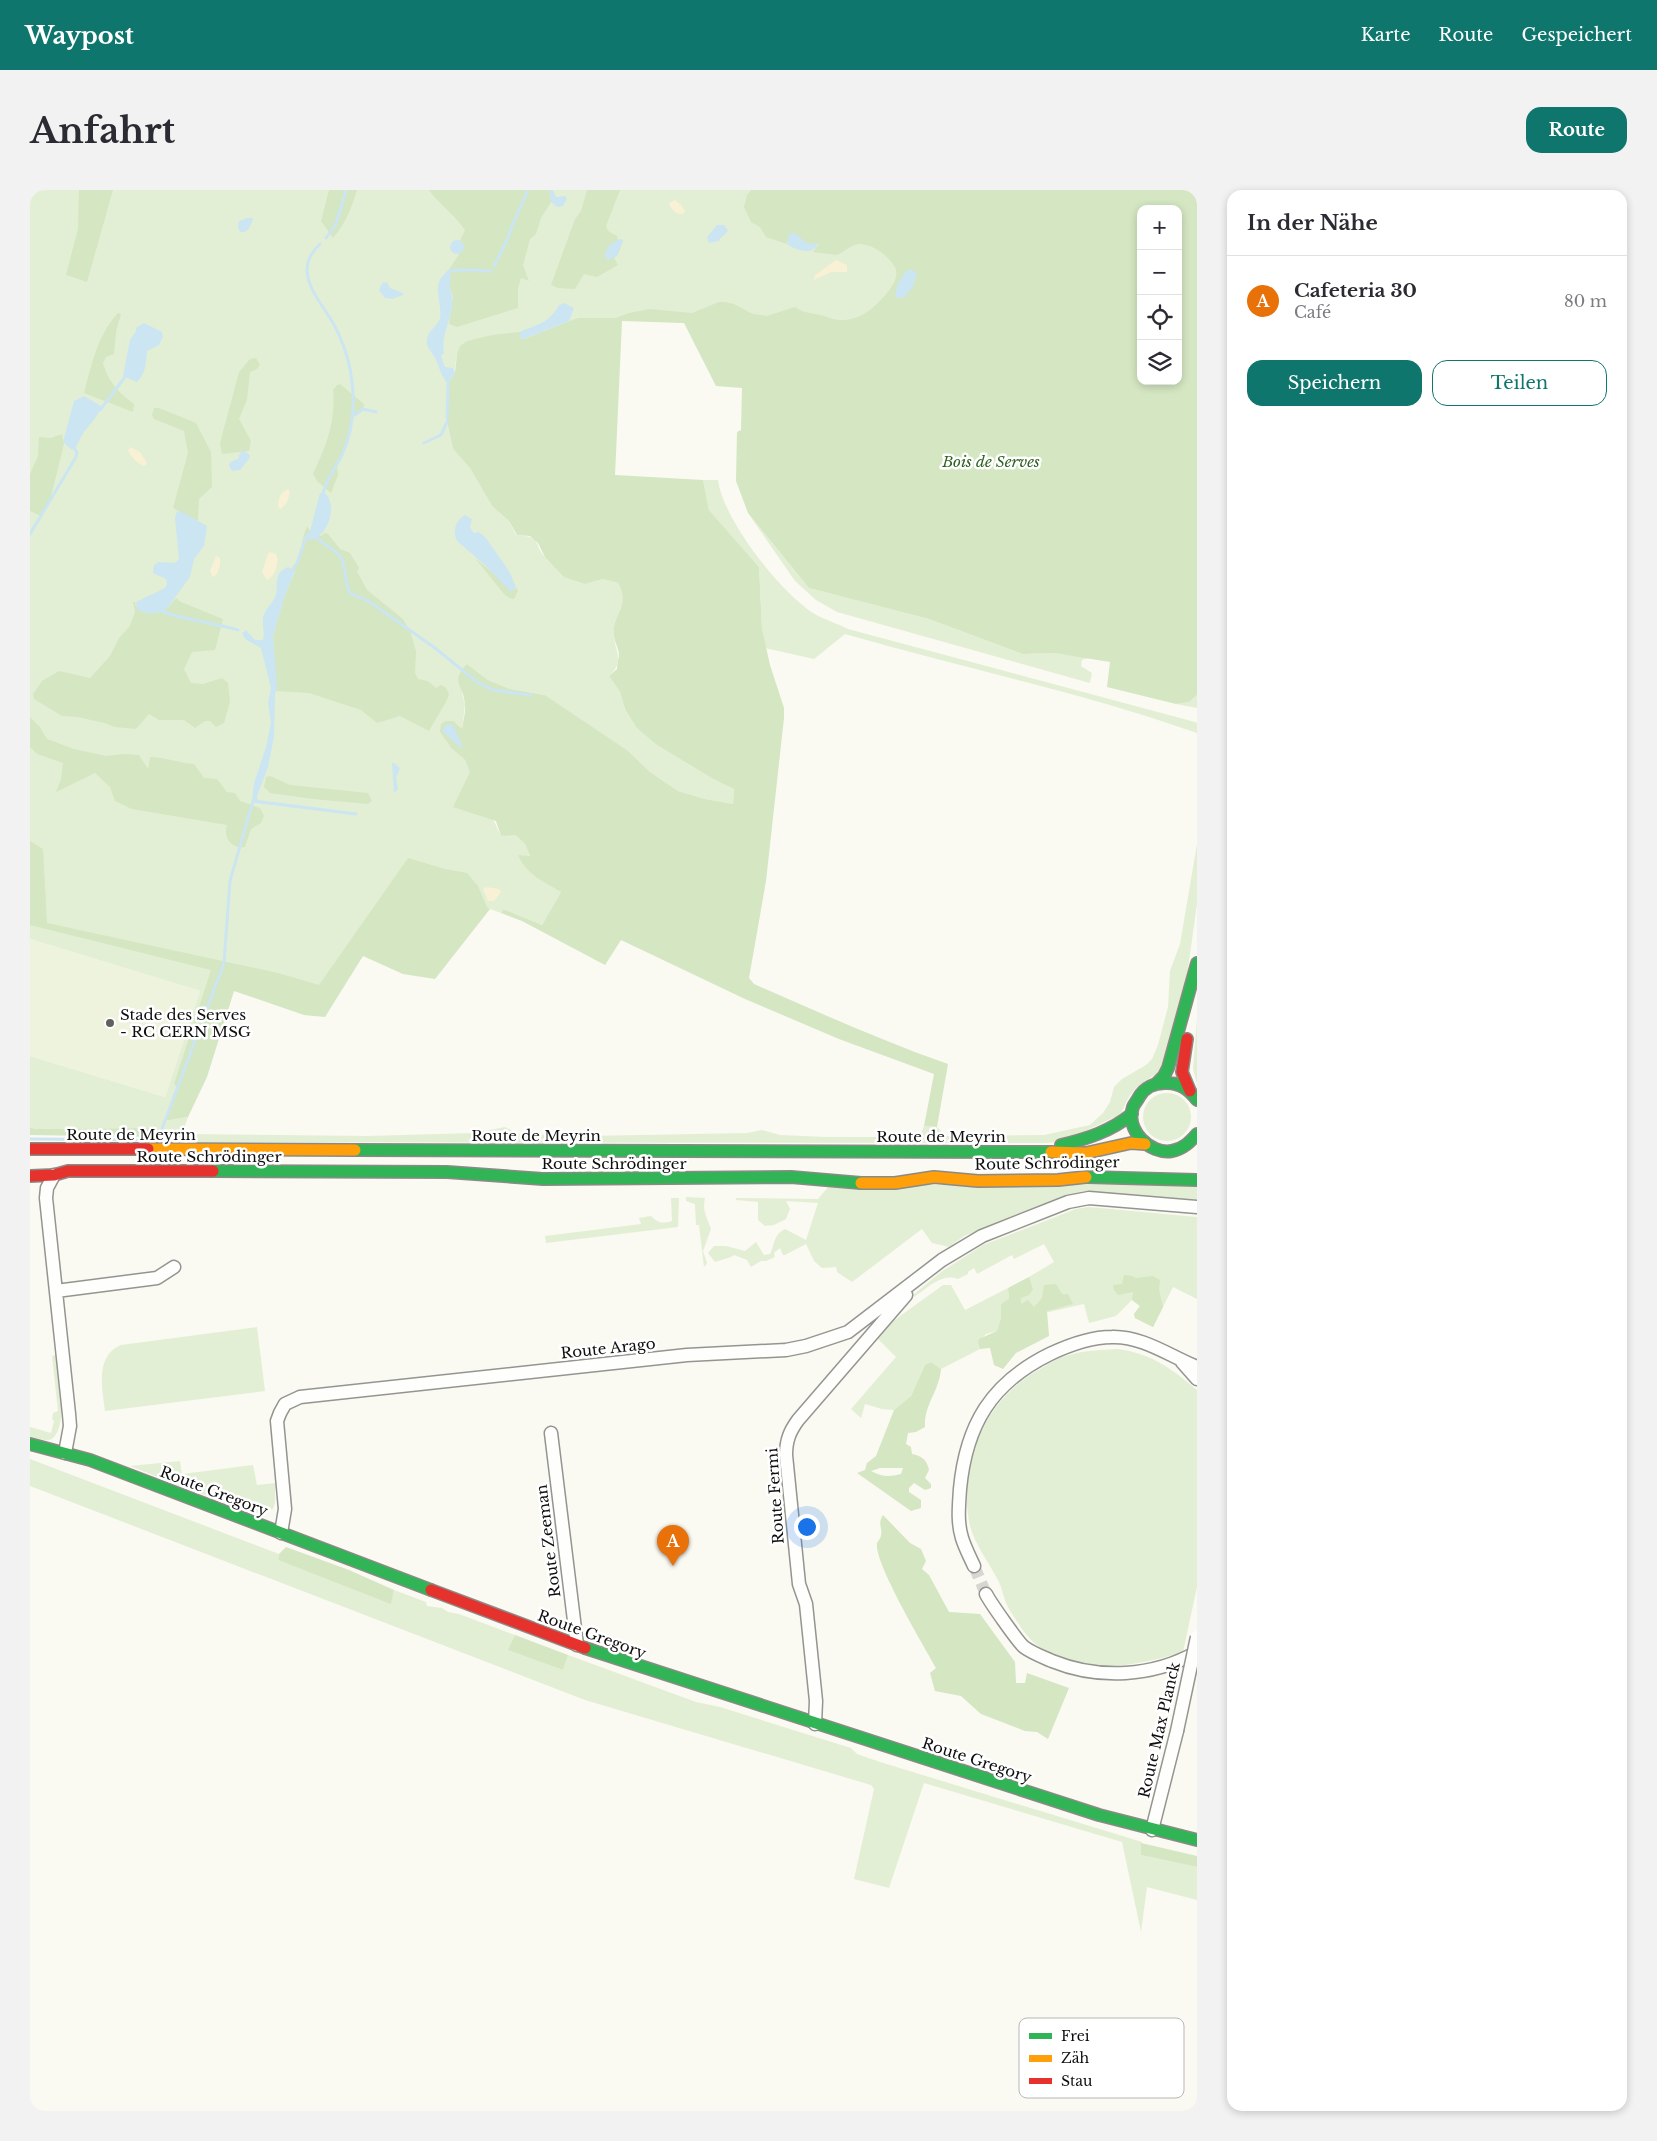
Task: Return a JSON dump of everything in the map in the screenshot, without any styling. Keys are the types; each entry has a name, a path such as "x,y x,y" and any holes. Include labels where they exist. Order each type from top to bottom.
{"street":[{"path":"1197,964 1168,1068 1164,1076 1156,1084 1146,1089 1138,1098 1132,1114 1135,1131 1145,1144 1154,1149 1164,1152 1175,1151 1193,1143 1197,1134"},
{"path":"1193,1096 1182,1072 1197,981"},
{"path":"1156,1084 1174,1083 1193,1096"},
{"name":"Route de Meyrin","path":"1041,1151 1097,1136 1113,1129 1132,1114"},
{"name":"Route de Meyrin","path":"30,1149 1041,1151 1076,1154 1103,1150 1131,1142 1145,1144"},
{"name":"Route Schrödinger","path":"30,1176 54,1175 68,1171 221,1171 447,1172 543,1179 791,1177 858,1183 895,1183 934,1178 978,1181 1058,1180 1091,1177 1197,1180"},
{"path":"54,1175 47,1188 46,1198 70,1426 65,1453"},
{"path":"917,1281 942,1260 982,1236 1074,1201 1089,1198 1197,1207"},
{"path":"56,1291 157,1278 174,1267"},
{"name":"Route Arago","path":"281,1533 285,1509 277,1421 280,1412 286,1404 300,1397 687,1355 786,1350 828,1340 848,1332 917,1281"},
{"name":"Route Fermi","path":"815,1724 816,1701 806,1604 799,1584 786,1441 798,1420 892,1313 917,1281"},
{"path":"974,1566 960,1530 959,1500 962,1467 971,1431 988,1403 1014,1376 1044,1357 1063,1348 1086,1341 1112,1337 1126,1338 1148,1344 1197,1367"},
{"path":"1180,1360 1197,1379"},
{"name":"Route Zeeman","path":"551,1433 577,1645"},
{"name":"Route Gregory","path":"30,1444 117,1470 627,1663 1099,1815 1197,1840"},
{"path":"986,1594 1024,1647 1043,1657 1078,1670 1099,1673 1145,1672 1187,1658 1197,1652"},
{"name":"Route Max Planck","path":"1152,1830 1197,1637"}],"green space":[{"path":"30,190 816,190 874,235 921,276 870,343 684,323 616,318 579,318 457,354 447,422 453,449 470,468 492,506 509,521 516,535 534,539 541,552 549,561 585,584 603,579 618,583 623,601 614,628 618,659 615,670 609,676 620,692 625,709 657,745 713,779 734,789 733,804 705,799 678,791 650,772 627,750 545,695 510,689 488,680 467,664 462,693 465,705 462,730 440,732 451,748 465,760 501,836 516,834 525,844 539,879 561,892 542,925 503,909 501,913 490,909 410,871 321,996 221,972 165,1121 188,1117 182,1134 367,1136 475,1133 505,1127 519,1134 587,1136 747,1133 762,1130 780,1135 920,1137 924,1126 937,1127 946,1136 1044,1135 1090,1125 1103,1113 1110,1102 1114,1087 1122,1079 1146,1065 1152,1059 1158,1045 1168,1007 1170,971 1180,944 1197,844 1197,904 1185,990 1161,1071 1146,1080 1132,1092 1121,1114 1064,1141 1047,1143 156,1142 161,1131 155,1125 148,1128 35,1129 30,1127 30,1056 165,1097 200,991 30,939"},
{"path":"79,190 113,190 87,282 66,275 78,229"},
{"path":"329,190 357,190 348,216 333,238 321,221"},
{"path":"429,190 550,190 551,202 541,218 536,234 530,239 523,265 529,281 521,278 518,288 518,308 457,327 449,324 453,296 448,283 451,275 448,271 463,248 463,244 460,241 465,230"},
{"path":"587,190 620,190 606,226 608,231 617,236 618,240 621,239 623,241 618,254 614,258 618,265 597,277 584,274 575,289 558,288 551,285 575,219 581,211"},
{"name":"Bois de Serves","path":"751,190 1197,190 1197,695 1189,702 1176,704 1107,687 1110,662 1054,653 1023,654 929,619 809,588 748,513 736,481 737,432 741,430 742,388 716,386 684,323 622,321 615,475 703,480 709,510 759,567 762,629 770,665 784,708 784,718 766,881 749,978 754,984 826,1016 948,1064 937,1127 924,1126 934,1074 839,1039 745,999 621,940 605,965 522,921 501,913 503,909 542,925 561,892 536,877 521,862 518,855 530,856 525,844 516,835 501,836 496,821 453,807 470,772 465,760 451,748 440,732 441,724 446,721 453,721 462,729 465,705 458,680 459,675 467,664 488,680 510,689 545,695 627,750 650,772 678,791 705,799 733,804 734,789 713,779 657,745 637,728 625,709 620,692 609,676 617,669 619,656 614,639 614,627 622,606 623,596 618,583 603,579 585,584 564,577 545,557 538,543 530,536 517,535 509,521 492,506 470,468 453,449 447,422 447,391 448,384 455,372 460,346 467,341 492,335 520,332 523,339 578,318 616,318 629,313 650,309 692,313 719,302 734,304 753,314 767,316 795,307 804,312 847,320 860,316 877,304 896,279 896,269 893,264 875,248 858,244 837,255 813,252 819,244 808,244 798,237 787,242 787,244 766,237 760,227 751,222 744,207 747,195"},
{"path":"118,313 121,314 116,332 114,354 106,357 103,363 115,387 134,404 133,412 84,393 100,341"},
{"path":"256,358 260,365 257,369 250,372 247,400 239,419 251,441 249,451 222,454 220,443 239,372 250,359"},
{"path":"340,384 364,404 363,409 354,415 344,450 337,464 338,475 331,493 317,481 313,474 329,434 334,402 333,390"},
{"path":"154,408 159,408 196,423 211,452 212,487 199,499 198,521 173,508 188,453 184,431 154,419 152,415"},
{"path":"62,434 64,444 50,501 41,516 30,511 30,474 38,456 39,437 51,438"},
{"path":"703,480 718,480 722,496 730,514 755,553 769,572 799,603 813,613 848,629 1195,722 1197,723 1197,733 1110,705 845,634 814,659 765,648 762,629 759,567 709,510"},
{"path":"748,513 809,588 929,619 1023,654 1054,653 1088,658 1082,660 1081,666 1092,673 1090,683 837,612 816,600 795,581"},
{"path":"307,526 310,531 321,536 324,533 328,534 340,549 350,553 359,568 357,571 367,590 403,619 410,631 416,651 415,673 418,679 428,681 436,688 441,685 446,688 449,694 447,700 429,731 400,716 377,723 361,710 309,693 276,691 273,636 285,595 295,572 293,569 298,559"},
{"path":"475,558 514,590 516,587 518,591 514,599 504,594"},
{"path":"176,598 181,602 223,619 215,650 192,652 184,669 191,683 203,684 222,678 228,683 230,702 224,723 216,727 210,721 205,721 195,728 184,720 159,720 149,714 136,729 115,727 78,717 62,716 34,699 33,694 42,681 59,671 90,678 110,656 119,638 130,626 135,612 133,602 136,602 135,605 146,613 161,612"},
{"path":"1197,695 1197,708 1176,704 1189,702"},
{"path":"30,717 40,727 47,739 74,749 106,756 139,755 148,769 150,757 194,764 204,778 217,779 227,792 235,793 240,801 260,808 264,816 261,823 251,829 245,847 240,847 232,844 227,838 227,825 132,809 115,801 110,787 95,773 56,792 61,779 63,763 37,754 30,747"},
{"path":"270,776 290,785 368,793 372,801 368,804 270,793 264,787 266,777"},
{"path":"30,841 43,849 47,923 278,973 319,985 408,858 445,869 467,873 478,886 487,907 490,909 435,979 403,974 363,956 325,1017 304,1015 234,991 207,1077 188,1117 164,1121 177,1087 174,1084 211,970 30,925"},
{"name":"Stade des Serves - RC CERN MSG","path":"30,939 200,991 165,1097 30,1056"},
{"path":"1197,1020 1197,1085 1193,1068"},
{"path":"1162,1093 1172,1093 1184,1100 1191,1112 1191,1122 1184,1134 1172,1141 1162,1141 1154,1137 1147,1130 1143,1122 1143,1112 1147,1104 1154,1097"},
{"path":"155,1125 161,1131 159,1137 30,1135 30,1127 35,1129 148,1128"},
{"path":"1197,1185 1197,1200 1084,1191 1018,1214 964,1236 949,1247 932,1243 922,1229 852,1282 837,1272 836,1267 822,1268 814,1261 806,1244 785,1255 783,1255 780,1248 774,1253 775,1257 761,1261 751,1267 747,1260 734,1255 715,1262 708,1253 714,1246 726,1246 745,1251 756,1242 764,1255 770,1254 776,1237 785,1229 806,1240 818,1203 786,1201 790,1209 786,1219 774,1225 765,1226 758,1220 758,1202 736,1200 736,1198 818,1199 829,1186"},
{"path":"686,1197 705,1198 705,1210 711,1229 703,1251 707,1263 704,1267 699,1225 696,1225 695,1204 686,1201"},
{"path":"671,1198 679,1198 678,1227 546,1243 545,1236 641,1224 639,1218 651,1216 660,1222 672,1221"},
{"path":"1089,1207 1197,1217 1197,1299 1173,1287 1153,1327 1135,1318 1134,1314 1140,1306 1132,1300 1116,1316 1089,1323 1084,1304 1049,1312 1020,1310 1018,1298 1029,1277 1054,1262 1044,1244 1014,1259 1012,1255 977,1274 974,1268 968,1274 958,1279 946,1278 940,1280 914,1297 913,1295 941,1272 983,1245 1076,1209"},
{"path":"1124,1275 1136,1278 1153,1276 1160,1280 1159,1289 1163,1307 1153,1327 1135,1318 1134,1314 1140,1306 1132,1300 1133,1292 1118,1295 1114,1290 1113,1285 1122,1284"},
{"path":"1029,1277 1033,1289 1029,1295 1021,1298 1021,1304 1028,1300 1034,1307 1042,1298 1044,1285 1056,1284 1062,1294 1068,1294 1073,1304 1047,1311 1049,1336 1016,1353 1003,1369 994,1365 990,1348 980,1349 979,1339 997,1331 1001,1318 1001,1304 1009,1299 1008,1288"},
{"path":"943,1285 951,1285 965,1310 1008,1288 1009,1300 1001,1304 1001,1318 997,1331 986,1334 978,1343 980,1349 941,1369 931,1362 925,1365 911,1396 894,1410 865,1404 861,1418 851,1409 896,1357 877,1338 892,1322"},
{"path":"257,1327 265,1391 105,1411 102,1383 104,1365 107,1357 121,1345"},
{"path":"1118,1349 1151,1358 1197,1390 1197,1587 1183,1652 1142,1662 1097,1666 1076,1663 1056,1657 1037,1646 1022,1629 1008,1606 999,1582 971,1529 967,1498 968,1475 973,1453 981,1432 992,1413 1023,1380 1065,1356 1095,1350"},
{"path":"55,1355 58,1361 61,1391 61,1416 55,1435 49,1440 42,1440 30,1437 30,1427 51,1433 54,1421 52,1419 53,1413 58,1411 52,1356"},
{"path":"931,1362 941,1369 940,1377 927,1411 925,1427 916,1432 908,1433 906,1444 911,1447 912,1454 921,1457 927,1464 929,1470 925,1478 931,1484 931,1488 925,1490 914,1483 909,1488 909,1492 921,1500 921,1508 911,1511 857,1473 865,1470 867,1463 876,1456 894,1410 911,1396 925,1365","holes":["880,1468 903,1468 901,1474 893,1476 886,1476 871,1471"]},
{"path":"30,1459 279,1554 278,1560 391,1603 394,1590 426,1602 427,1606 442,1608 448,1612 459,1614 515,1635 509,1650 563,1670 568,1655 696,1702 720,1707 851,1748 857,1754 880,1762 1142,1842 1141,1855 1197,1867 1197,1900 1147,1887 1141,1932 1122,1842 924,1783 889,1888 854,1879 874,1789 871,1785 585,1700 30,1486"},
{"path":"180,1461 182,1474 253,1465 257,1485 275,1483 275,1503 273,1509 257,1513 185,1488 130,1466"},
{"path":"883,1515 910,1543 921,1549 926,1561 922,1569 929,1575 949,1612 980,1614 1015,1662 1016,1683 1025,1683 1027,1673 1069,1688 1048,1739 1037,1732 1025,1731 981,1714 961,1696 935,1691 930,1673 936,1668 891,1586 878,1553 877,1543 881,1536 880,1521"},
{"path":"286,1547 349,1570 394,1590 391,1604 278,1560 279,1554"},
{"path":"515,1635 568,1655 563,1670 508,1650"},
{"path":"1141,1843 1197,1856 1197,1867 1141,1855"}],"sand":[{"path":"675,200 685,211 683,214 676,213 671,207 669,203"},
{"path":"836,260 847,265 847,272 831,272 814,280 815,275"},
{"path":"130,447 140,452 147,463 145,466 138,463 131,455 128,451"},
{"path":"289,489 288,500 280,509 278,506 279,498 284,491"},
{"path":"270,552 276,554 277,565 272,576 267,580 262,572"},
{"path":"216,556 220,558 220,565 217,574 213,577 210,571"},
{"path":"486,887 499,889 501,892 494,901 488,901 483,889"}],"water":[{"path":"550,190 553,190 556,197 565,196 567,199 563,206 557,207 551,202"},
{"path":"252,218 253,220 248,230 240,232 238,227 239,221"},
{"path":"717,225 724,225 728,230 719,241 709,243 707,237"},
{"path":"795,233 808,244 818,243 816,247 813,250 805,251 787,244 789,234"},
{"path":"621,239 623,241 617,256 608,260 605,257 607,249"},
{"path":"457,240 462,242 464,247 462,252 457,254 452,252 450,247 452,242"},
{"path":"908,270 917,273 913,287 904,298 897,298 895,293 898,285"},
{"path":"448,271 451,275 452,306 445,335 444,353 441,356 445,367 453,368 455,372 448,384 427,342 429,333 440,319 439,281"},
{"path":"387,282 390,288 403,293 403,295 392,299 385,298 379,290 382,283"},
{"path":"564,303 574,308 569,321 523,339 520,338 520,332 547,320 559,305"},
{"path":"144,323 162,332 163,337 159,345 147,351 144,372 137,382 123,376 130,340 136,328"},
{"path":"84,396 101,406 98,414 83,433 77,446 72,450 63,442 74,401"},
{"path":"244,451 250,455 249,459 240,470 232,471 229,466 230,462 238,459 240,453"},
{"path":"320,493 326,494 329,500 331,514 329,522 321,534 308,540 306,534 310,531"},
{"path":"177,511 207,526 204,546 194,559 190,577 165,611 149,614 138,611 136,602 165,588 167,584 166,579 153,573 154,565 159,562 175,563 179,559 175,518"},
{"path":"465,515 472,519 470,527 472,531 474,533 479,532 486,538 509,571 516,587 511,592 486,566 457,541 456,526"},
{"path":"288,567 295,571 285,595 273,636 277,686 274,737 268,767 257,796 258,801 252,800 254,783 266,747 271,723 268,703 271,688 261,648 245,639 242,633 246,630 255,640 263,640 264,614 275,597 280,573"},
{"path":"453,725 463,747 460,747 443,732 444,726"},
{"path":"392,763 400,768 396,778 398,789 394,793"}],"waterway":[{"path":"326,238 336,224 346,190"},
{"path":"509,236 528,190"},
{"path":"494,266 508,238"},
{"path":"320,244 312,253 307,272 313,290 336,328 343,344 351,372 353,397 350,433 323,494"},
{"path":"448,272 462,269 491,271"},
{"path":"100,410 125,377"},
{"path":"447,418 448,384"},
{"path":"355,415 363,409 376,412"},
{"path":"424,443 441,435 447,422"},
{"path":"30,534 76,457 75,449"},
{"path":"293,569 306,537"},
{"path":"317,538 341,558 350,593 370,602 435,648 477,682 493,690 531,695"},
{"path":"163,612 238,630"},
{"path":"30,1139 156,1140 159,1137 224,963 230,881 253,801 356,814"}],"tunnel":[{"path":"974,1566 986,1594"}],"traffic: fast":[{"path":"1156,1084 1164,1076 1168,1068 1197,963"},
{"path":"1197,1100 1179,1085 1161,1083 1150,1087 1141,1094 1133,1106 1131,1116 1136,1132 1141,1139 1156,1149 1164,1151 1180,1149 1197,1134"},
{"path":"1061,1145 1098,1134 1132,1114"},
{"path":"355,1150 1051,1152"},
{"path":"213,1171 447,1172 543,1179 791,1177 861,1183"},
{"path":"1086,1177 1197,1180"},
{"path":"30,1444 90,1460 431,1590"},
{"path":"585,1648 1099,1815 1197,1840"}],"traffic: slow":[{"path":"1051,1152 1086,1153 1131,1143 1145,1144"},
{"path":"148,1149 355,1150"},
{"path":"861,1183 895,1183 934,1177 978,1181 1058,1180 1086,1177"}],"traffic: jam":[{"path":"1187,1039 1182,1072 1190,1091"},
{"path":"30,1149 148,1149"},
{"path":"30,1176 54,1175 68,1171 213,1171"},
{"path":"431,1590 585,1648"}],"place":[{"name":"Stade des Serves - RC CERN MSG","path":"110,1023"},
{"name":"Cafeteria 30","path":"673,1566"}]}
